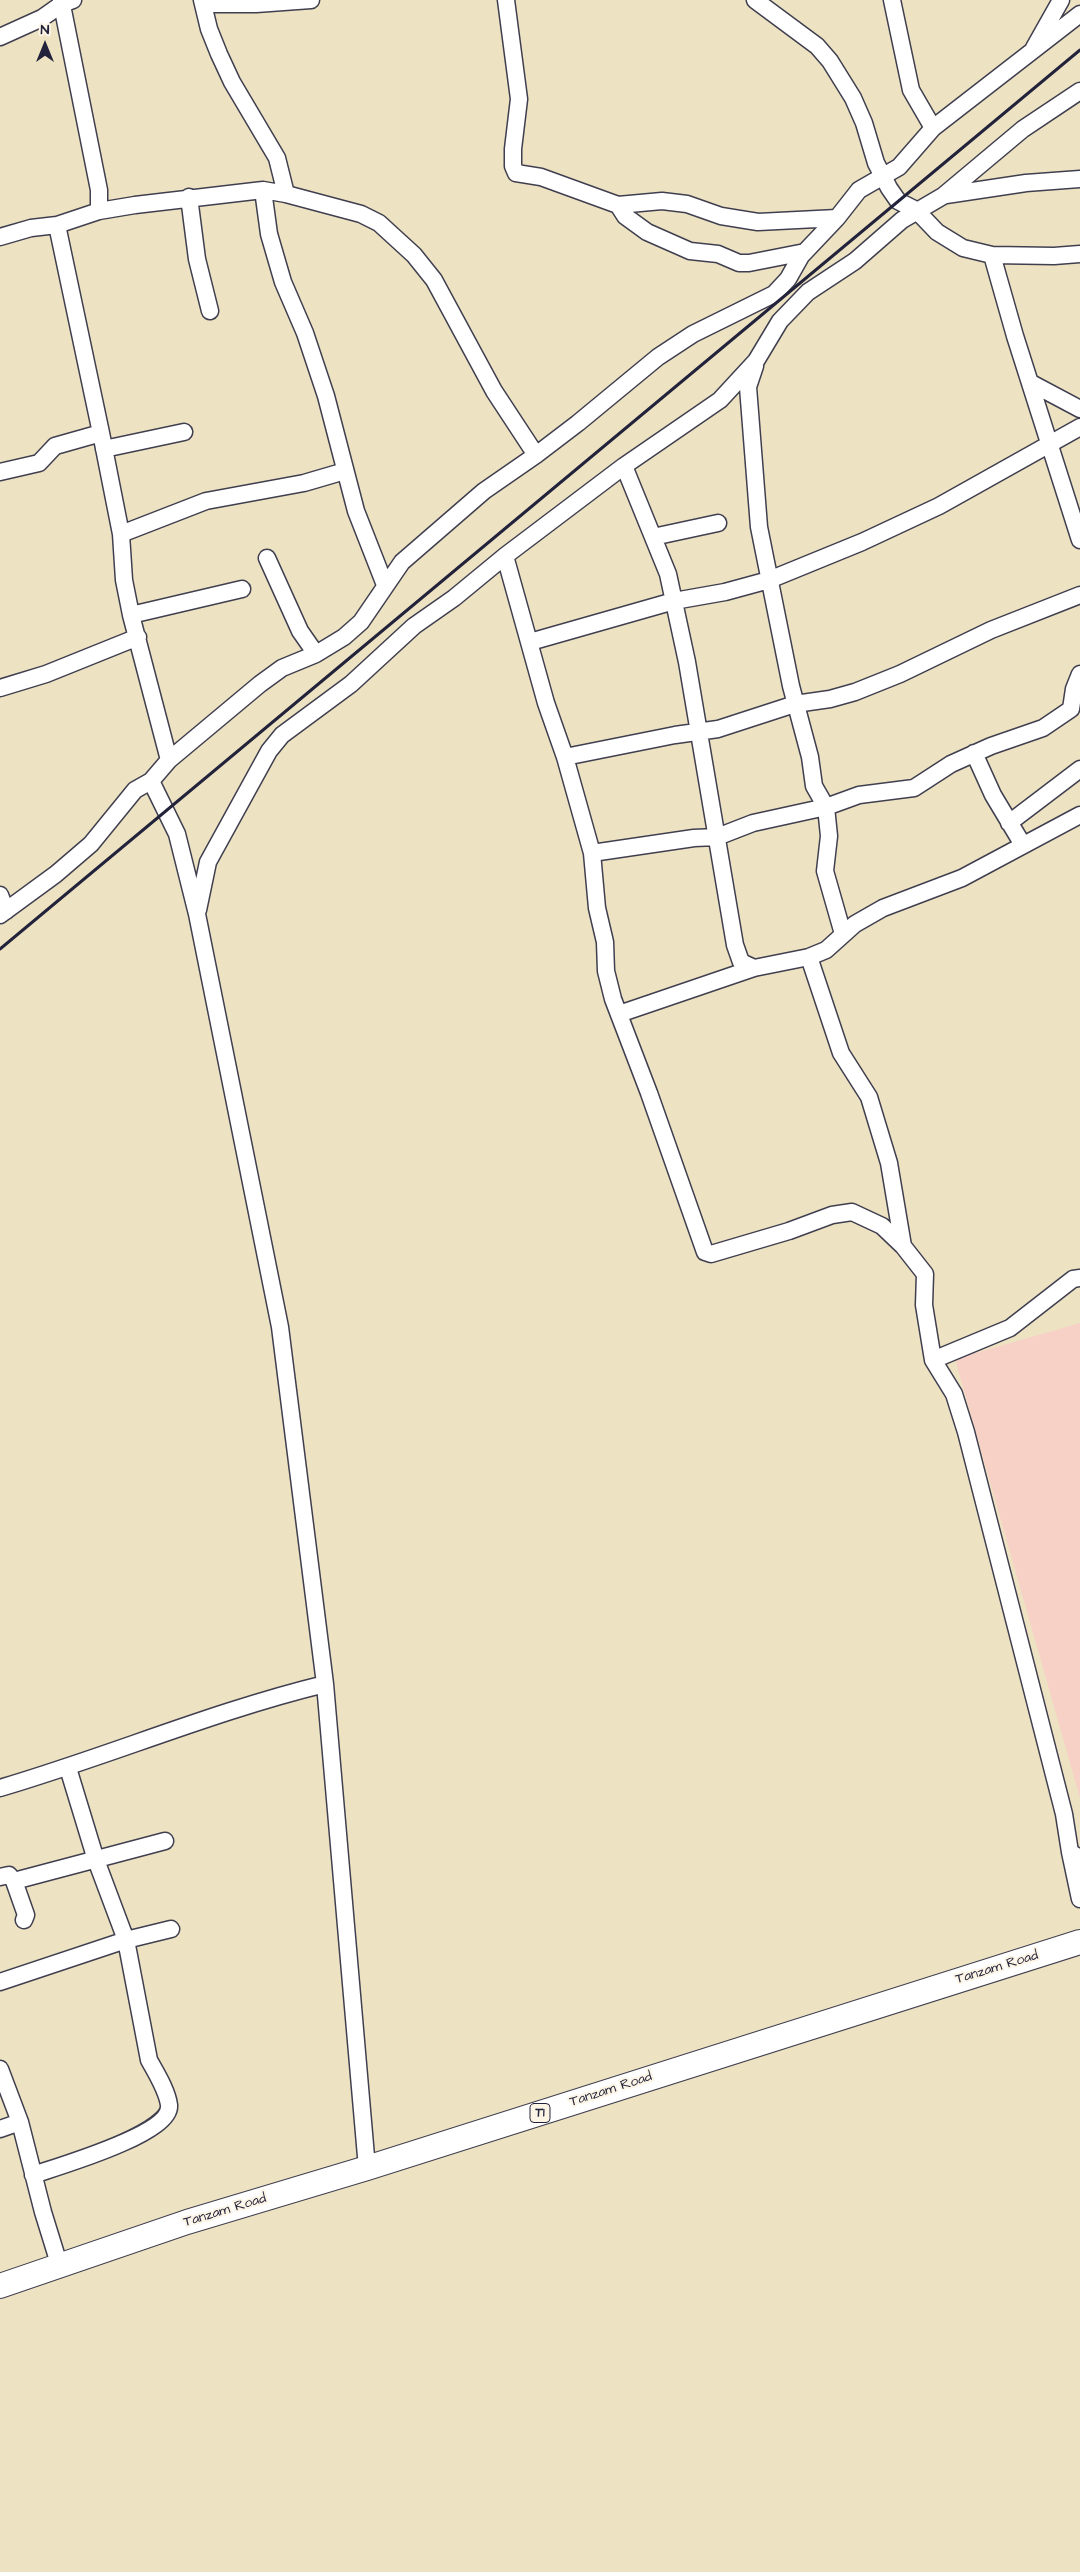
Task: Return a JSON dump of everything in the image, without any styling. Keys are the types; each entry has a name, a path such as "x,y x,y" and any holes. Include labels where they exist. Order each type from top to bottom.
{"highway":[{"name":"Tanzam Road","path":"0,2286 60,2267 186,2222 366,2168 1080,1942"}],"street":[{"path":"286,194 277,158 232,82 209,29 203,2 256,4 310,0"},
{"path":"506,0 519,99 513,149 513,166 516,173 541,177 618,205 662,201 687,204 721,216 758,222 837,218"},
{"path":"755,0 817,46 830,61 853,98 864,123 881,176 898,201 916,210 937,232 949,241 975,252 992,255 1054,256 1080,254"},
{"path":"892,0 911,90 933,128"},
{"path":"1032,52 1061,0"},
{"path":"0,37 42,18 65,1 99,190 99,211"},
{"path":"0,895 3,913 56,874 91,844 135,790 151,781 169,760 282,668 316,654 344,637 361,622 402,562 484,491 536,455 658,357 693,334 774,294 788,279 805,252 837,218 859,190 899,167 933,128 1080,14"},
{"path":"198,914 208,862 269,751 282,735 351,684 414,626 454,598 505,556 624,466 720,400 756,361 780,321 808,292 855,261 916,210 943,196 1023,129 1080,91"},
{"path":"943,196 982,188 1080,179"},
{"path":"264,190 269,234 283,282 305,332 326,396 345,471 370,550 386,585"},
{"path":"0,238 30,228 58,225 99,211 189,197 264,190 360,214 379,223 414,255 434,280 494,391 536,455"},
{"path":"189,197 197,259 210,311"},
{"path":"618,205 625,216 647,232 690,251 718,254 739,263 749,263 805,252"},
{"path":"58,225 121,534 124,580 131,615 169,760"},
{"path":"992,255 1080,540"},
{"path":"756,361 748,387 759,527 795,704 810,757 814,786 826,807 829,836 824,871 843,934"},
{"path":"1031,383 1080,410"},
{"path":"530,642 674,601 725,592 769,580 907,522 1080,427"},
{"path":"0,472 38,463 55,446 184,432"},
{"path":"624,466 668,574 699,731 735,945 741,962 754,968"},
{"path":"121,534 206,500 304,483 345,471"},
{"path":"653,537 718,523"},
{"path":"505,556 546,702 565,758 592,853 597,908 606,942 606,971 619,1014 650,1093 705,1252 711,1254 789,1231 832,1215 852,1212 882,1226 903,1246 925,1274 924,1305 933,1360 954,1394 978,1476 1000,1571 1075,1855 1080,1899"},
{"path":"267,558 300,630 316,654"},
{"path":"131,615 242,589"},
{"path":"565,758 699,731 718,729 795,704 830,699 864,689 992,630 1080,595"},
{"path":"0,688 46,674 138,637"},
{"path":"592,853 694,838 717,837 753,823 826,807 859,795 914,788 951,764 974,753 1043,728 1071,709 1074,689 1080,674"},
{"path":"974,753 993,795 1023,845"},
{"path":"1009,823 1080,769"},
{"path":"151,781 177,834 198,914 280,1327 325,1684 366,2168"},
{"path":"619,1014 754,968 809,957 826,950 855,924 883,908 962,878 1080,815"},
{"path":"809,957 841,1053 869,1097 888,1164 903,1246"},
{"path":"933,1360 1010,1328 1073,1279 1080,1278"},
{"path":"0,1788 68,1768 196,1721 266,1698 325,1684"},
{"path":"33,2175 134,2138 166,2117 169,2106 157,2074 149,2060 126,1940 96,1860 68,1768"},
{"path":"24,1920 26,1916 7,1879 96,1860 166,1841"},
{"path":"0,1982 126,1940 171,1929"},
{"path":"0,2069 20,2122 33,2175 60,2267"},
{"path":"0,2129 20,2122"}],"shaded area":[{"path":"1080,1323 1080,1798 955,1359"}],"railway":[{"path":"0,949 1080,50"}]}
